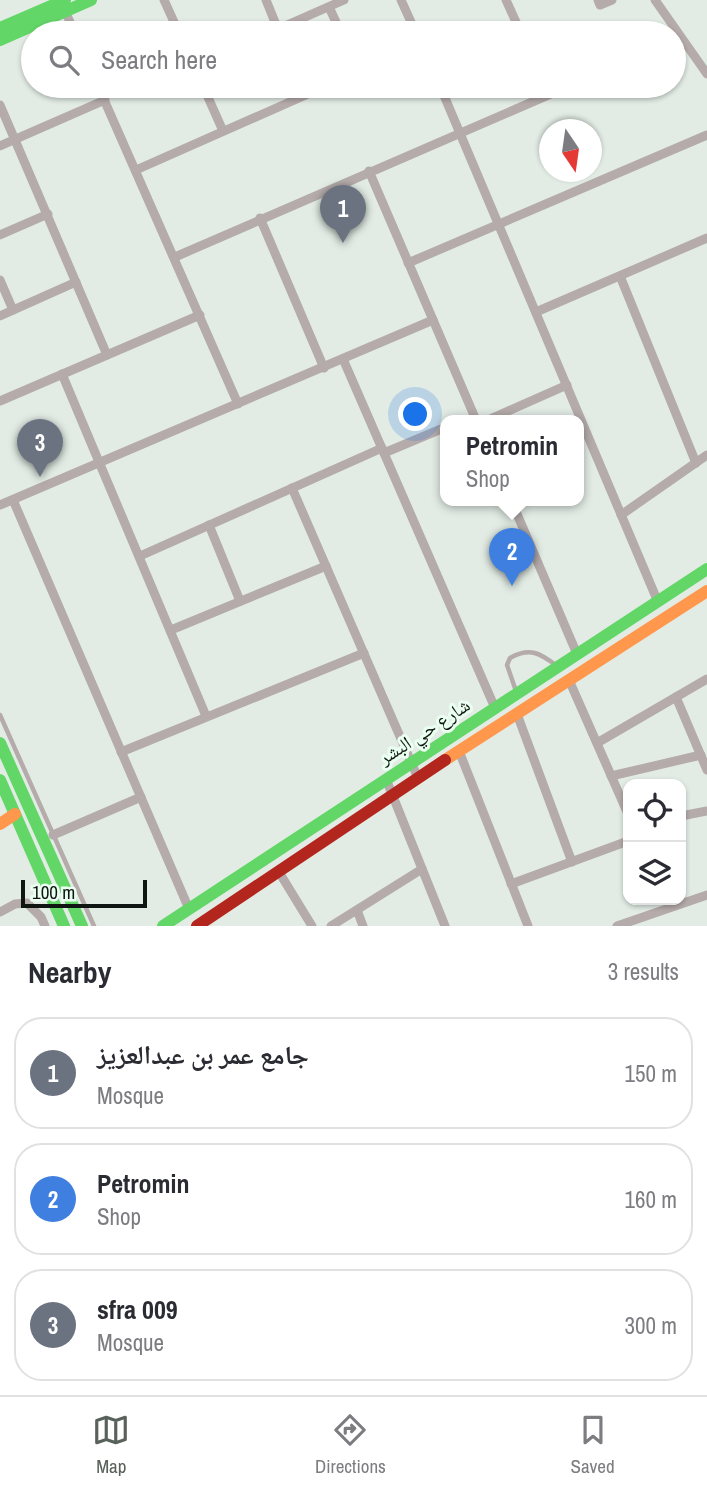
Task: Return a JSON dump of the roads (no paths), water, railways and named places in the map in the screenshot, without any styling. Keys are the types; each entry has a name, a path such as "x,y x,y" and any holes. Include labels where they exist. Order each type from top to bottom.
{"street":[{"path":"0,28 62,3 91,0"},
{"path":"164,0 174,21"},
{"path":"266,0 275,21"},
{"path":"300,21 344,0"},
{"path":"401,0 411,21"},
{"path":"506,0 516,21"},
{"path":"598,0 600,5 612,0"},
{"path":"655,0 667,21"},
{"path":"62,3 70,21"},
{"path":"32,21 62,3"},
{"path":"329,7 335,21"},
{"path":"0,40 21,27"},
{"path":"686,49 707,74"},
{"path":"208,98 223,131"},
{"path":"136,170 288,98"},
{"path":"445,98 580,415"},
{"path":"175,257 461,132 530,98"},
{"path":"0,146 105,100 238,404"},
{"path":"0,105 107,355"},
{"path":"408,263 500,226 707,135"},
{"path":"369,172 474,415"},
{"path":"0,235 48,214"},
{"path":"260,218 324,368"},
{"path":"536,312 707,238"},
{"path":"620,275 696,463"},
{"path":"0,280 13,310"},
{"path":"0,316 76,282"},
{"path":"0,401 200,315"},
{"path":"0,505 433,320"},
{"path":"343,359 495,708"},
{"path":"62,374 206,716"},
{"path":"499,415 567,385"},
{"path":"584,426 658,602"},
{"path":"140,556 292,488 440,429"},
{"path":"621,514 707,455"},
{"path":"292,488 418,778"},
{"path":"13,500 189,909"},
{"path":"514,506 577,654"},
{"path":"209,525 240,601"},
{"path":"171,630 326,566"},
{"path":"199,925 393,794 707,589 704,572"},
{"name":"شارع حي البشر","path":"163,926 704,572"},
{"path":"121,752 364,653"},
{"path":"597,743 707,679"},
{"path":"569,680 623,803"},
{"path":"676,697 707,770"},
{"path":"517,714 572,862"},
{"path":"0,743 82,926"},
{"path":"459,751 528,926"},
{"path":"611,776 701,755"},
{"path":"386,779 445,926"},
{"path":"0,780 3,797 15,814 64,925"},
{"path":"53,835 141,797"},
{"path":"686,815 707,811"},
{"path":"0,824 15,814"},
{"path":"511,884 625,842"},
{"path":"331,926 422,869"},
{"path":"278,872 312,926"},
{"path":"44,923 49,892"},
{"path":"686,900 707,895"},
{"path":"0,912 15,904 27,903 44,923 64,925"},
{"path":"617,926 665,905"},
{"path":"356,910 363,926"}],"lane":[{"path":"517,694 507,665 510,658 528,650 541,654 558,667"},
{"path":"0,715 94,926"}],"place":[{"name":"جامع عمر بن عبدالعزيز","path":"343,243"},
{"name":"sfra 009","path":"40,477"},
{"name":"Petromin","path":"512,586"}]}
